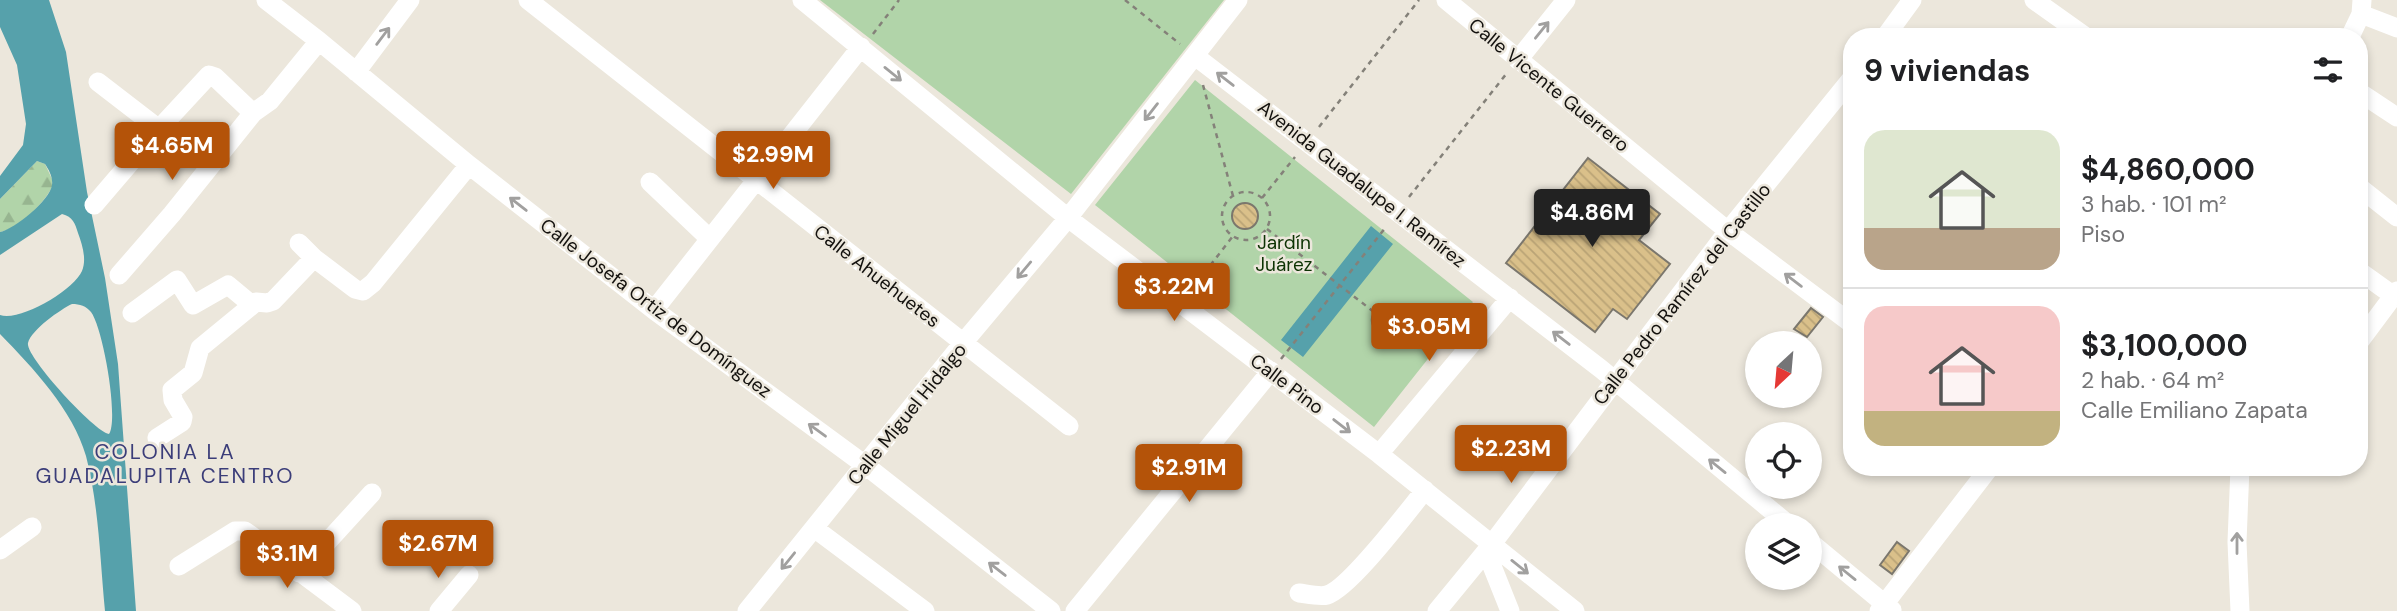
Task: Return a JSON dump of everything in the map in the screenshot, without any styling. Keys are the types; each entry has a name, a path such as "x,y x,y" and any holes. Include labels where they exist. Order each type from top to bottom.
{"street":[{"name":"Calle Josefa Ortiz de Domínguez","path":"266,0 469,165 654,310 865,465 1051,611"},
{"name":"Calle Ahuehuetes","path":"528,0 1069,426"},
{"name":"Calle Pino","path":"803,0 1068,218 1379,454 1425,490 1489,547 1575,611"},
{"name":"Calle Miguel Hidalgo","path":"747,611 963,343 1068,218 1238,0"},
{"name":"Calle Vicente Guerrero","path":"1446,0 1728,231 1843,316"},
{"path":"1518,60 1566,0"},
{"path":"1892,28 1912,0"},
{"path":"356,72 400,3"},
{"path":"2046,3 2075,28"},
{"path":"2354,28 2362,7 2397,28"},
{"path":"120,275 253,113 270,101 319,41"},
{"path":"654,310 862,47"},
{"name":"Avenida Guadalupe I. Ramírez","path":"1195,55 1510,298 1774,513"},
{"path":"94,205 209,75 215,77 253,113"},
{"path":"98,82 159,129"},
{"name":"Calle Pedro Ramírez del Castillo","path":"1437,611 1489,547 1728,231 1843,89"},
{"path":"2368,98 2397,117"},
{"path":"299,243 355,289 363,291 373,283 469,165"},
{"path":"650,182 710,239"},
{"path":"2368,194 2397,217"},
{"path":"157,438 182,422 183,417 171,395 172,390 193,373 200,348 252,305 260,300 267,303 273,301 314,258"},
{"path":"2368,277 2395,294 2368,330"},
{"path":"132,313 177,280 193,305 228,285 252,305"},
{"path":"1379,454 1510,298"},
{"path":"1075,611 1271,372"},
{"path":"1822,552 1886,608 1983,476"},
{"path":"2240,476 2237,542 2240,611"},
{"path":"1299,593 1326,596 1341,587 1380,546 1425,490"},
{"path":"299,573 372,493"},
{"path":"0,550 32,527"},
{"path":"814,528 921,610"},
{"path":"179,566 235,531 245,531 352,611"},
{"path":"1489,547 1510,611"},
{"path":"439,611 469,575"}],"path":[{"path":"862,47 899,0"},
{"path":"1125,0 1195,55 1233,196"},
{"path":"1262,198 1419,0"},
{"path":"1248,192 1262,198 1270,212 1267,229 1249,240 1233,236 1222,217 1227,202 1233,196 1248,192"},
{"path":"1267,229 1374,312"},
{"path":"1181,303 1233,236"},
{"path":"1389,308 1395,314 1395,326 1385,332 1377,330 1372,320 1374,312 1389,308"}],"green space":[{"path":"820,0 1224,0 1071,194"},
{"name":"Jardín Juárez","path":"1195,80 1473,302 1374,427 1095,205"},
{"path":"37,161 45,164 52,179 52,187 30,215 15,226 0,232 0,199"}],"water":[{"path":"0,0 49,0 66,52 87,192 105,278 118,364 136,611 105,611 94,494 80,439 50,390 0,334 0,315 20,314 46,303 77,279 84,262 75,223 62,214 0,255 0,232 14,226 39,206 50,191 52,182 45,164 37,161 0,199 0,176 23,145 26,124 17,65 0,27","holes":["72,304 85,307 96,321 111,393 112,425 109,434 101,430 62,392 30,351 28,343 35,332"]},
{"path":"1371,226 1393,244 1303,357 1281,340"}],"building":[{"path":"1588,158 1660,214 1639,240 1670,264 1627,319 1613,309 1595,332 1506,263"},
{"path":"1245,203 1254,207 1258,216 1254,225 1245,229 1236,225 1232,216 1236,207"},
{"path":"1811,308 1823,317 1812,331 1794,329"},
{"path":"1897,542 1909,551 1892,574 1880,565"}],"district":[{"name":"COLONIA LA GUADALUPITA CENTRO","path":"165,464"}]}
